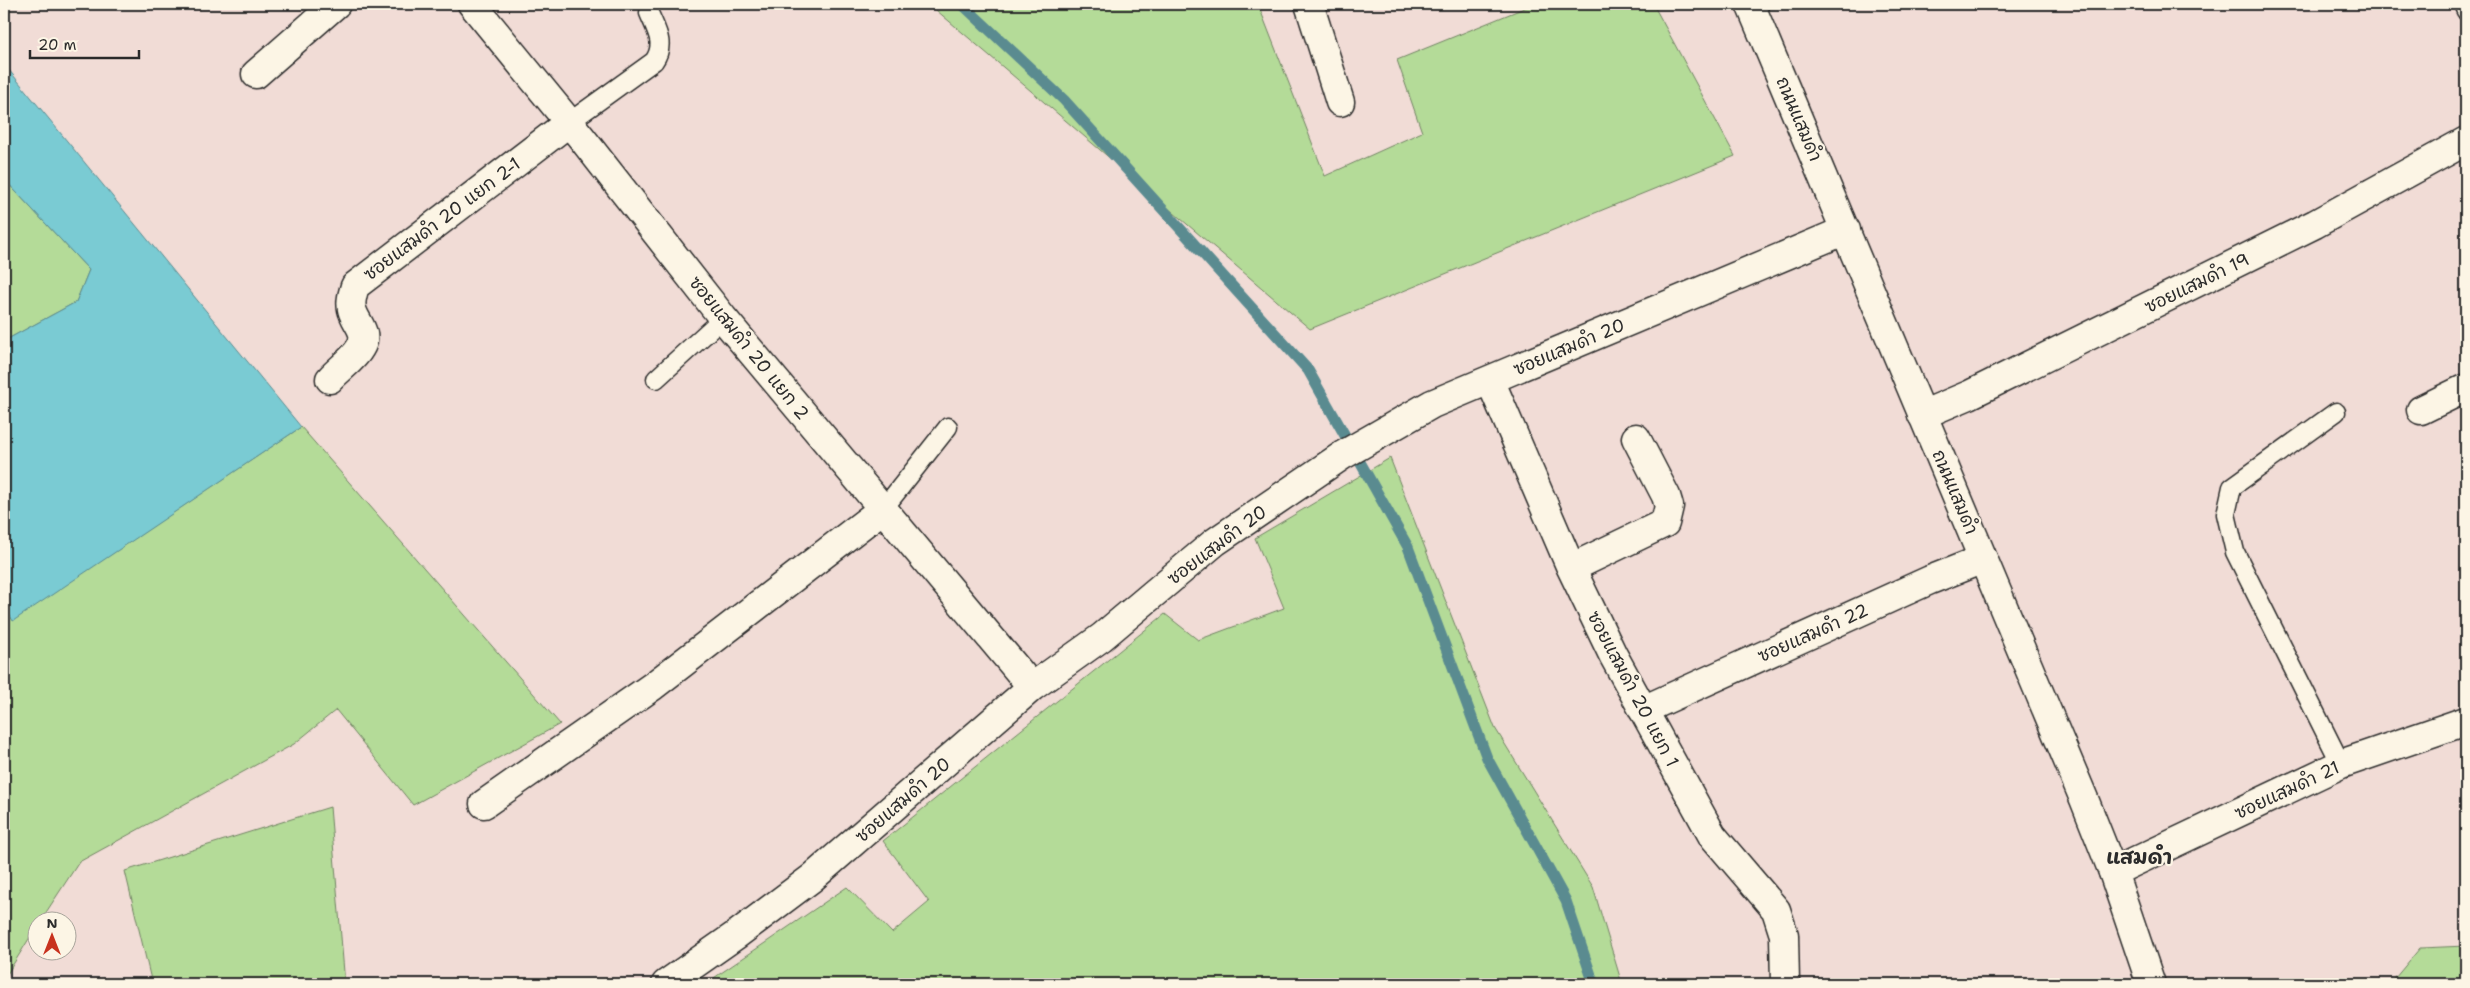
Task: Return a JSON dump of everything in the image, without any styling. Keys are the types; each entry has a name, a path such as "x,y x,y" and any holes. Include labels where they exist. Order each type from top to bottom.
{"street":[{"path":"256,74 336,4"},
{"name":"ซอยแสมดำ 20 แยก 2","path":"472,4 723,318 1032,687"},
{"path":"1309,4 1340,102"},
{"name":"ถนนแสมดำ","path":"1750,4 2113,872 2151,984"},
{"name":"ซอยแสมดำ 20 แยก 2-1","path":"330,379 360,348 363,340 362,328 352,310 351,300 355,286 568,123"},
{"name":"ซอยแสมดำ 19","path":"1922,415 1970,395 2315,224 2466,141"},
{"name":"ซอยแสมดำ 20","path":"666,984 812,878 1032,687 1102,638 1215,542 1342,455 1432,404 1846,230"},
{"name":"ซอยแสมดำ 20 แยก 1","path":"1490,380 1571,568 1613,655 1712,835 1776,910 1784,935 1785,984"},
{"path":"2421,410 2466,388"},
{"path":"1571,568 1665,523 1669,506 1666,496 1636,438"},
{"path":"484,804 653,686 884,508"},
{"name":"ซอยแสมดำ 22","path":"1643,710 1930,580 1983,559"},
{"name":"ซอยแสมดำ 21","path":"2113,872 2341,764 2466,721"}],"lane":[{"path":"2463,4 2466,11"},
{"path":"568,123 654,62 659,54 661,45 649,13"},
{"path":"656,379 723,318"},
{"path":"2336,412 2232,487 2226,514 2235,552 2341,764"},
{"path":"884,508 948,427"}],"green space":[{"path":"929,4 1258,4 1325,176 1422,132 1397,60 1534,4 1653,4 1735,156 1310,329"},
{"path":"4,179 89,270 76,302 4,341"},
{"path":"301,427 560,724 413,805 336,710 294,744 79,862 48,910 28,910 28,940 4,979 4,605 13,620"},
{"path":"1390,458 1495,728 1593,887 1622,984 705,984 847,887 892,933 929,902 883,841 1165,614 1198,640 1284,608 1255,538"},
{"path":"330,807 345,984 152,984 125,871"},
{"path":"2466,946 2466,984 2390,984 2420,948"}],"water":[{"path":"4,64 301,427 13,621 4,605 4,341 76,302 89,270 4,179"}],"waterway":[{"path":"962,4 1064,100 1308,370 1408,547 1487,758 1566,901 1594,984"}],"district":[{"name":"แสมดำ","path":"2139,857"}]}
